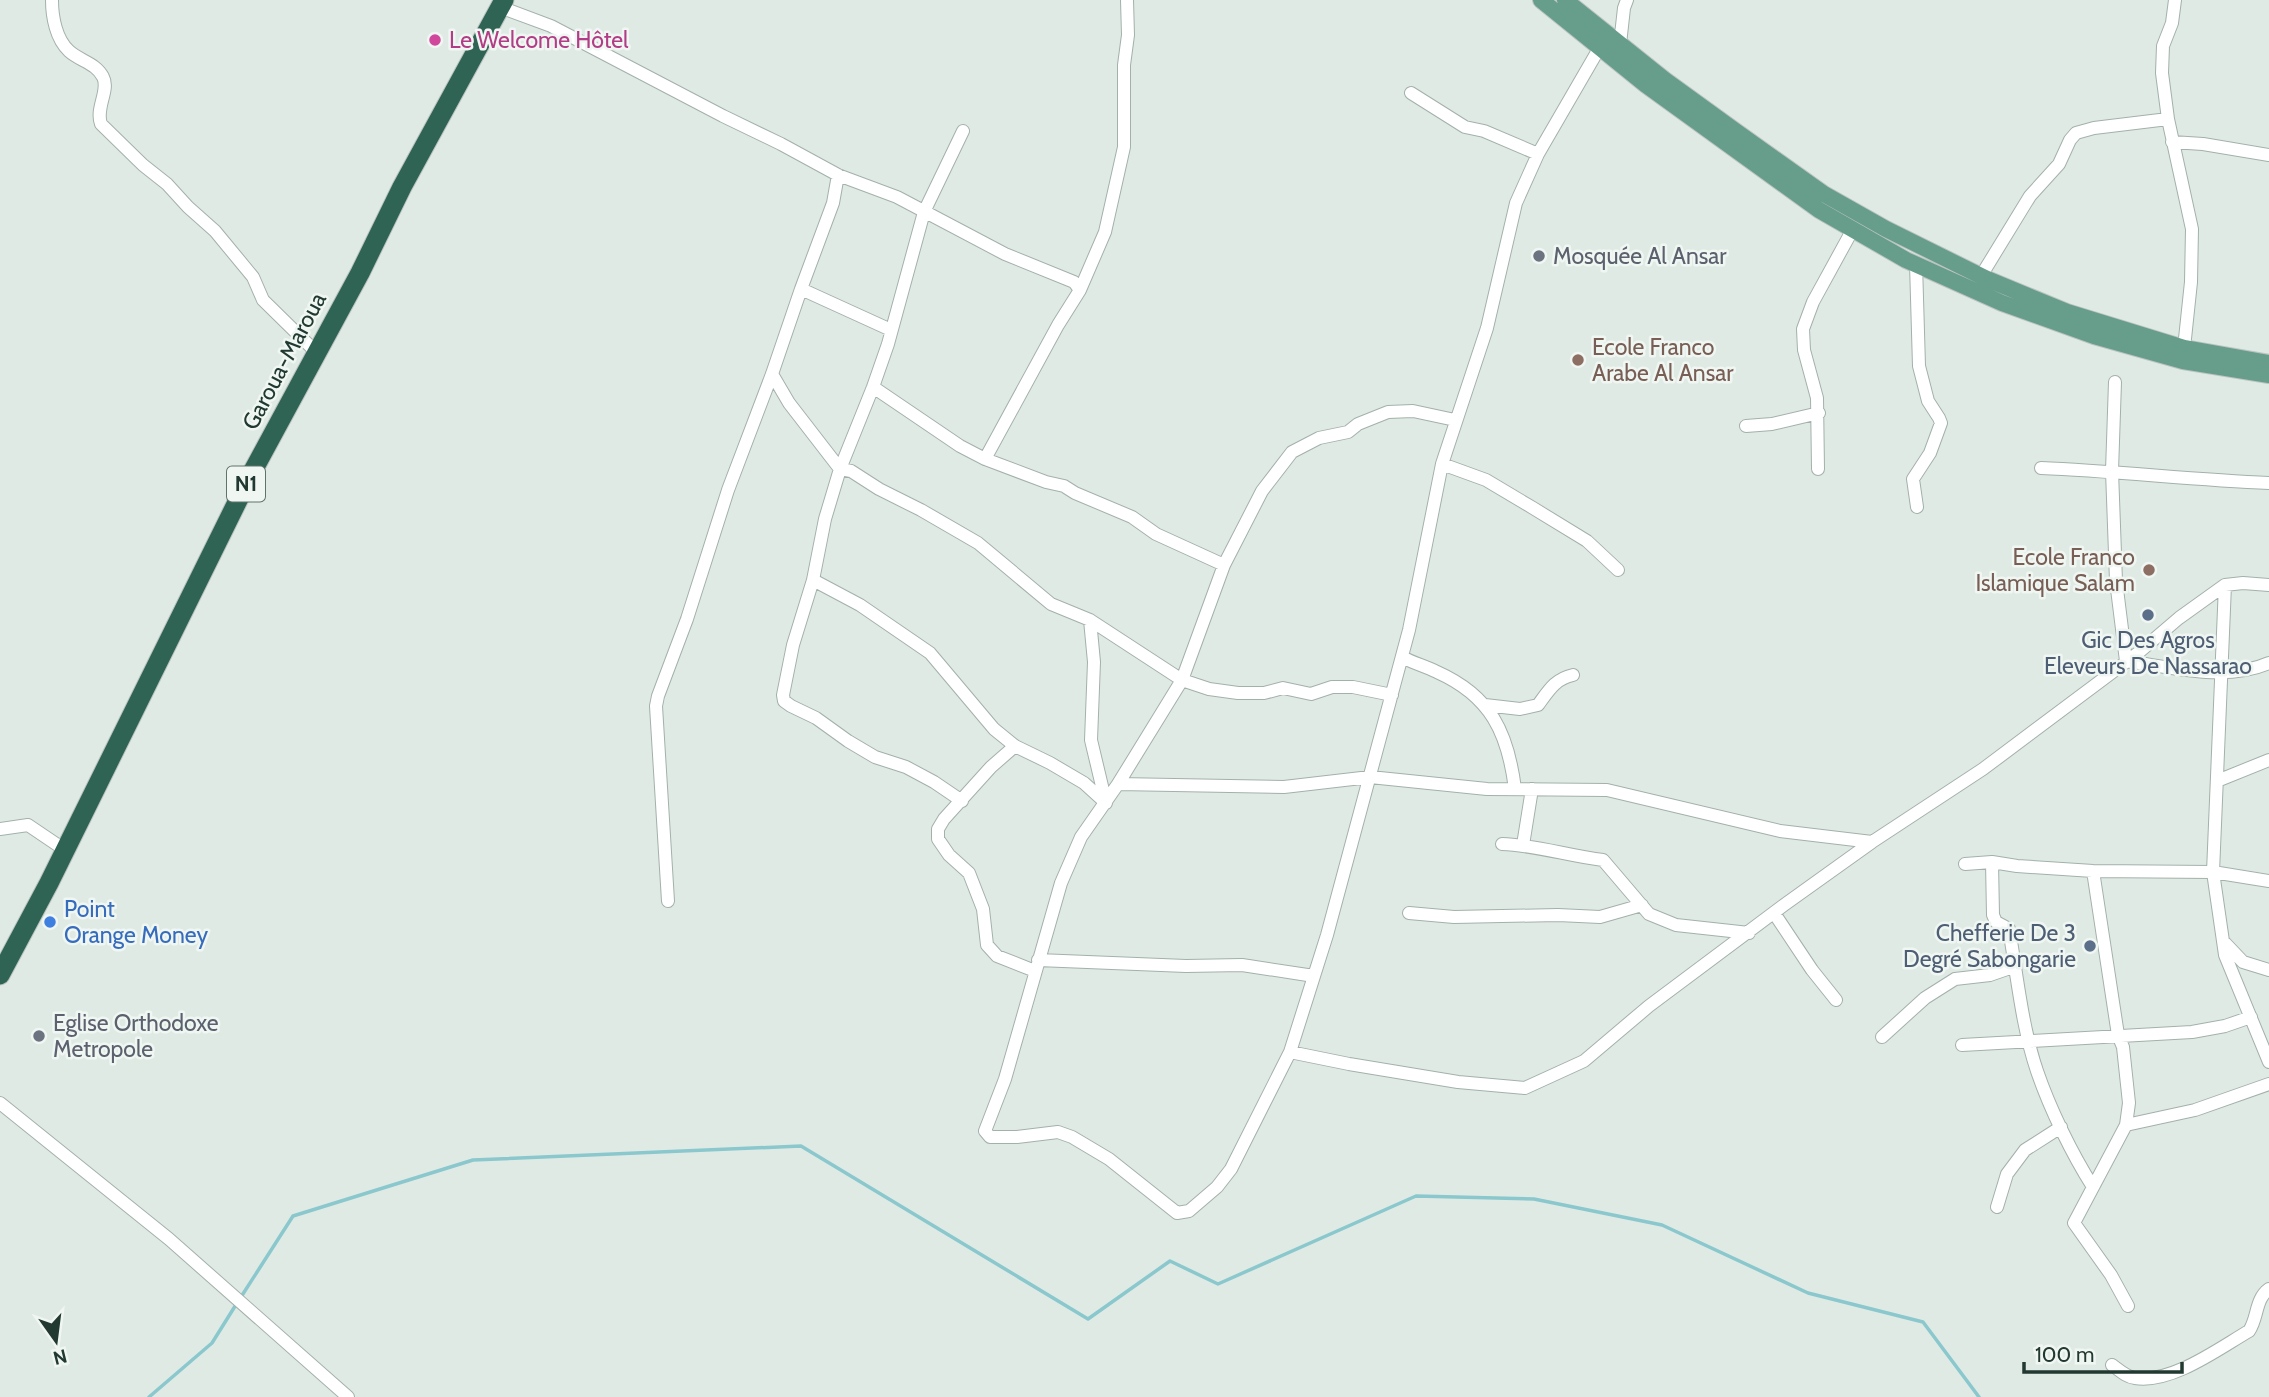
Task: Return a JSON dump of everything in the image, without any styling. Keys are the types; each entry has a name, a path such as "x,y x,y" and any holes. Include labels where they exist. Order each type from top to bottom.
{"highway":[{"name":"Garoua-Maroua","path":"0,975 65,850 248,480 502,3"}],"main road":[{"path":"1541,0 1580,13 1600,47 1646,85 1819,210 1916,264 2002,303 2094,336 2183,360 2269,376"},
{"path":"1565,0 1665,80 1824,194 1886,229 1981,276 2067,312 2184,348 2269,363"}],"street":[{"path":"52,0 54,23 69,51 98,69 104,79 106,86 98,117 101,124 215,231 253,277 263,300 316,352"},
{"path":"985,459 1080,290 1105,232 1124,147 1127,0"},
{"path":"1620,44 1627,0"},
{"path":"2175,0 2172,23 2163,46 2164,99 2192,229 2191,282 2184,348"},
{"path":"502,3 838,175 897,197 1006,254 1074,282 1080,290"},
{"path":"1455,420 1413,411 1388,412 1358,424 1348,432 1319,438 1292,452 1262,491 1224,565 1182,680 1106,803 1081,837 1061,883 1005,1079 986,1126 986,1134 990,1137 1017,1138 1058,1132 1072,1137 1109,1160 1177,1213 1189,1211 1217,1187 1231,1169 1290,1052 1314,976 1409,630 1442,464 1487,328 1516,204 1538,155 1600,47"},
{"path":"1411,93 1465,127 1484,131 1538,155"},
{"path":"1981,276 2030,196 2059,164 2076,133 2094,128 2168,119"},
{"path":"962,801 906,767 876,757 848,741 816,718 791,706 784,701 783,695 793,645 813,580 822,530 840,468 873,387 924,212 963,131"},
{"path":"2172,142 2203,144 2269,155"},
{"path":"668,901 656,706 658,696 687,619 728,490 833,203 838,175"},
{"path":"1818,469 1816,426 1819,413 1804,350 1803,328 1813,302 1853,229"},
{"path":"1916,264 1919,366 1928,401 1941,424 1930,453 1913,479 1917,507"},
{"path":"801,289 891,330"},
{"path":"772,374 789,402 840,468 851,471 978,543 1051,604 1090,620 1182,680 1209,689 1238,693 1264,693 1283,688 1311,694 1332,687 1353,687 1392,695"},
{"path":"2115,382 2112,471 2116,581 2126,661"},
{"path":"873,387 960,446 985,459 1064,486 1074,494 1132,517 1156,534 1224,565"},
{"path":"1746,426 1772,424 1819,413"},
{"path":"1442,464 1486,480 1533,508 1587,541 1618,570"},
{"path":"2041,468 2269,483"},
{"path":"813,580 860,605 930,653 994,729 1015,747 1084,783 1106,803"},
{"path":"2225,585 2213,872 2223,942 2232,974 2269,1062"},
{"path":"1290,1052 1458,1082 1525,1088 1584,1061 1649,1006 1774,913 1872,842 1983,769 2225,585 2269,585"},
{"path":"1090,620 1094,662 1091,740 1106,803"},
{"path":"1402,657 1446,676 1478,696 1493,715 1503,736 1512,764 1515,789"},
{"path":"2126,661 2221,673 2246,670 2269,663"},
{"path":"1485,705 1520,709 1538,705 1554,682 1573,675"},
{"path":"1015,747 991,767 938,829 938,839 948,855 969,873 983,909 987,945 997,956 1037,966 1242,965 1314,976"},
{"path":"2217,781 2269,760"},
{"path":"1118,784 1284,787 1370,777 1487,789 1607,790 1780,831 1872,842"},
{"path":"1524,845 1532,789"},
{"path":"0,829 29,825 65,850"},
{"path":"1502,844 1524,845 1570,856 1603,860 1649,914 1676,925 1749,933"},
{"path":"1965,864 1992,862 2093,870 2213,872 2269,881"},
{"path":"1992,862 1993,915 1996,922 2009,929 2037,1071 2061,1127 2093,1187"},
{"path":"2093,870 2118,1035 2123,1047 2129,1103 2126,1125 2077,1218 2075,1227 2111,1275 2128,1306"},
{"path":"1409,914 1454,918 1558,915 1600,917 1642,905"},
{"path":"1774,913 1812,970 1836,1000"},
{"path":"2223,942 2243,962 2269,970"},
{"path":"2232,974 2243,962"},
{"path":"1882,1037 1925,998 1955,979 1990,975 2016,966"},
{"path":"1962,1045 2192,1032 2225,1026 2251,1017"},
{"path":"2126,1125 2195,1110 2269,1084"},
{"path":"0,1103 169,1239 348,1397"},
{"path":"1997,1207 2007,1174 2025,1150 2061,1127"},
{"path":"2112,1365 2133,1378 2152,1378 2177,1372 2249,1331 2259,1301 2269,1289"}],"waterway":[{"path":"241,1297 293,1216 473,1160 801,1146 1088,1319 1170,1261 1218,1284 1416,1196 1534,1199 1662,1225 1808,1293 1923,1322 1979,1397"},
{"path":"149,1397 212,1343 237,1303"}],"place":[{"name":"Le Welcome Hôtel","path":"435,40"},
{"name":"Mosquée Al Ansar","path":"1539,256"},
{"name":"Ecole Franco Arabe Al Ansar","path":"1578,360"},
{"name":"Ecole Franco Islamique Salam","path":"2149,570"},
{"name":"Gic Des Agros Eleveurs De Nassarao","path":"2148,615"},
{"name":"Point Orange Money","path":"50,922"},
{"name":"Chefferie De 3 Degré Sabongarie","path":"2090,946"},
{"name":"Eglise Orthodoxe Metropole","path":"39,1036"}]}
